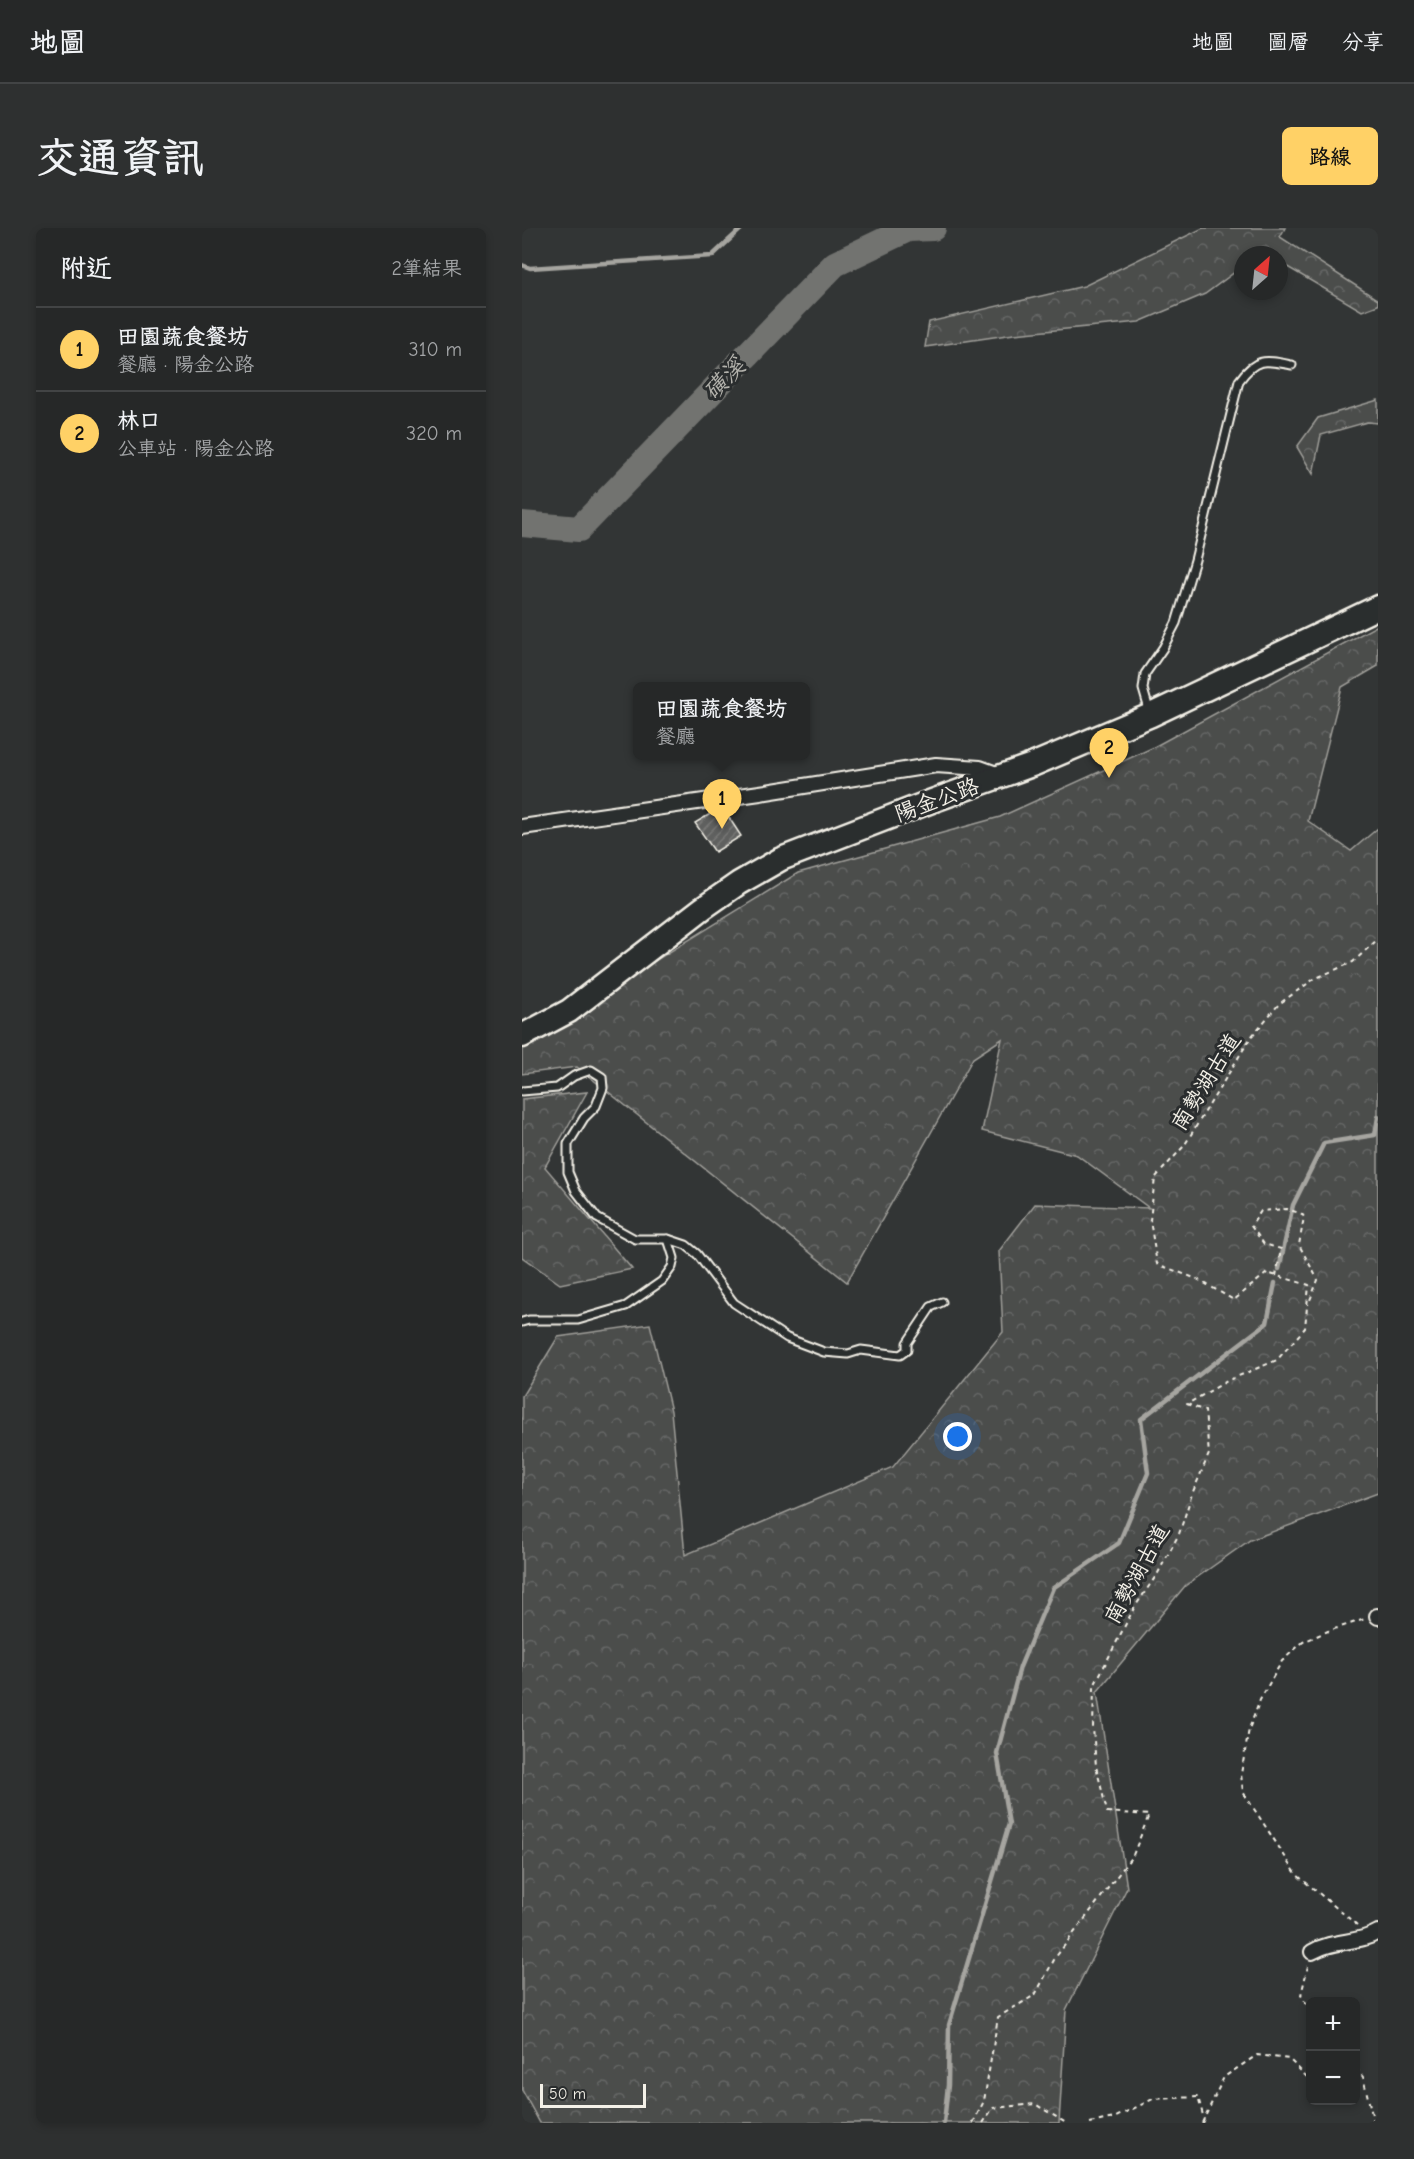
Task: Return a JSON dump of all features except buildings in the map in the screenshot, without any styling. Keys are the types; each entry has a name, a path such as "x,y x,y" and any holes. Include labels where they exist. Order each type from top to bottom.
{"main road":[{"name":"陽金公路","path":"522,1036 569,1011 703,908 739,883 781,860 1032,765 1151,715 1378,607"}],"street":[{"path":"522,827 936,765 980,768 1002,776"},
{"path":"1312,1952 1324,1945 1374,1934"}],"lane":[{"path":"1151,715 1143,688 1145,674 1163,648 1176,623 1195,561 1239,381 1248,368 1267,360 1292,364"},
{"path":"522,1091 557,1088 574,1076 591,1071 603,1077 603,1088 596,1106 584,1118 568,1144 568,1172 576,1191 597,1218 635,1239 668,1239 686,1245 697,1254 734,1303 787,1338 824,1352 848,1354 861,1350 900,1356 907,1350 907,1343 912,1334 931,1307 942,1302"},
{"path":"522,1322 578,1320 626,1306 662,1281 672,1267 674,1258 668,1239"}],"path":[{"name":"南勢湖古道","path":"973,2123 984,2101 998,2017 1035,1995 1067,1940 1133,1855 1149,1815 1107,1812 1096,1766 1093,1728 1094,1686 1134,1608 1158,1573 1179,1534 1192,1494 1209,1454 1205,1411 1187,1404 1229,1380 1278,1360 1305,1328 1309,1285 1267,1273 1234,1300 1197,1279 1157,1264 1150,1220 1155,1178 1184,1146 1251,1037 1279,1004 1314,979 1353,962 1378,939"},
{"path":"1276,1276 1281,1249 1264,1244 1251,1226 1261,1211 1287,1209 1302,1214 1304,1217 1299,1245 1318,1280 1307,1307"},
{"path":"1374,1934 1297,1875 1243,1792 1241,1774 1249,1729 1260,1700 1282,1661 1303,1642 1328,1631 1377,1617"},
{"path":"1306,2003 1301,1995 1312,1952"},
{"path":"1202,2123 1224,2077 1257,2055 1289,2059 1306,2075"},
{"path":"1360,2073 1363,2077 1374,2123"},
{"path":"1090,2123 1114,2118 1153,2099 1198,2097 1204,2119"},
{"path":"983,2123 993,2108 1035,2104 1066,2123"}],"green space":[{"path":"1203,228 1285,228 1280,237 1378,300 1378,305 1362,311 1288,267 1288,246 1234,246 1234,273 1205,294 1139,322 1014,334 925,347 929,322 1084,286"},
{"path":"1378,400 1378,423 1367,422 1321,435 1313,474 1297,447 1318,418"},
{"path":"1378,625 1378,666 1342,687 1308,821 1351,851 1378,828 1378,1493 1250,1540 1185,1586 1097,1692 1127,1888 1066,2010 1059,2123 540,2123 522,2090 522,1396 558,1337 650,1324 671,1411 685,1555 893,1467 1003,1332 999,1251 1035,1204 1149,1208 1077,1155 982,1131 1002,1039 973,1058 847,1282 577,1067 522,1074 522,1047 526,1040 798,873 1000,817 1152,748"},
{"path":"587,1092 545,1167 632,1269 560,1284 522,1257 522,1099"}],"waterway":[{"path":"522,265 530,268 712,256 742,228"},
{"name":"磺溪","path":"903,228 908,229"},
{"name":"磺溪","path":"522,524 579,529 835,264 908,229 933,228"},
{"path":"1279,1269 1293,1205 1324,1143 1375,1135 1378,1117"},
{"path":"944,2123 948,2085 949,2025 1009,1824 997,1753 1020,1667 1053,1588 1119,1543 1148,1473 1141,1419 1267,1323 1275,1283"}],"place":[{"name":"林口","path":"1109,778"},
{"name":"田園蔬食餐坊","path":"722,829"}]}
